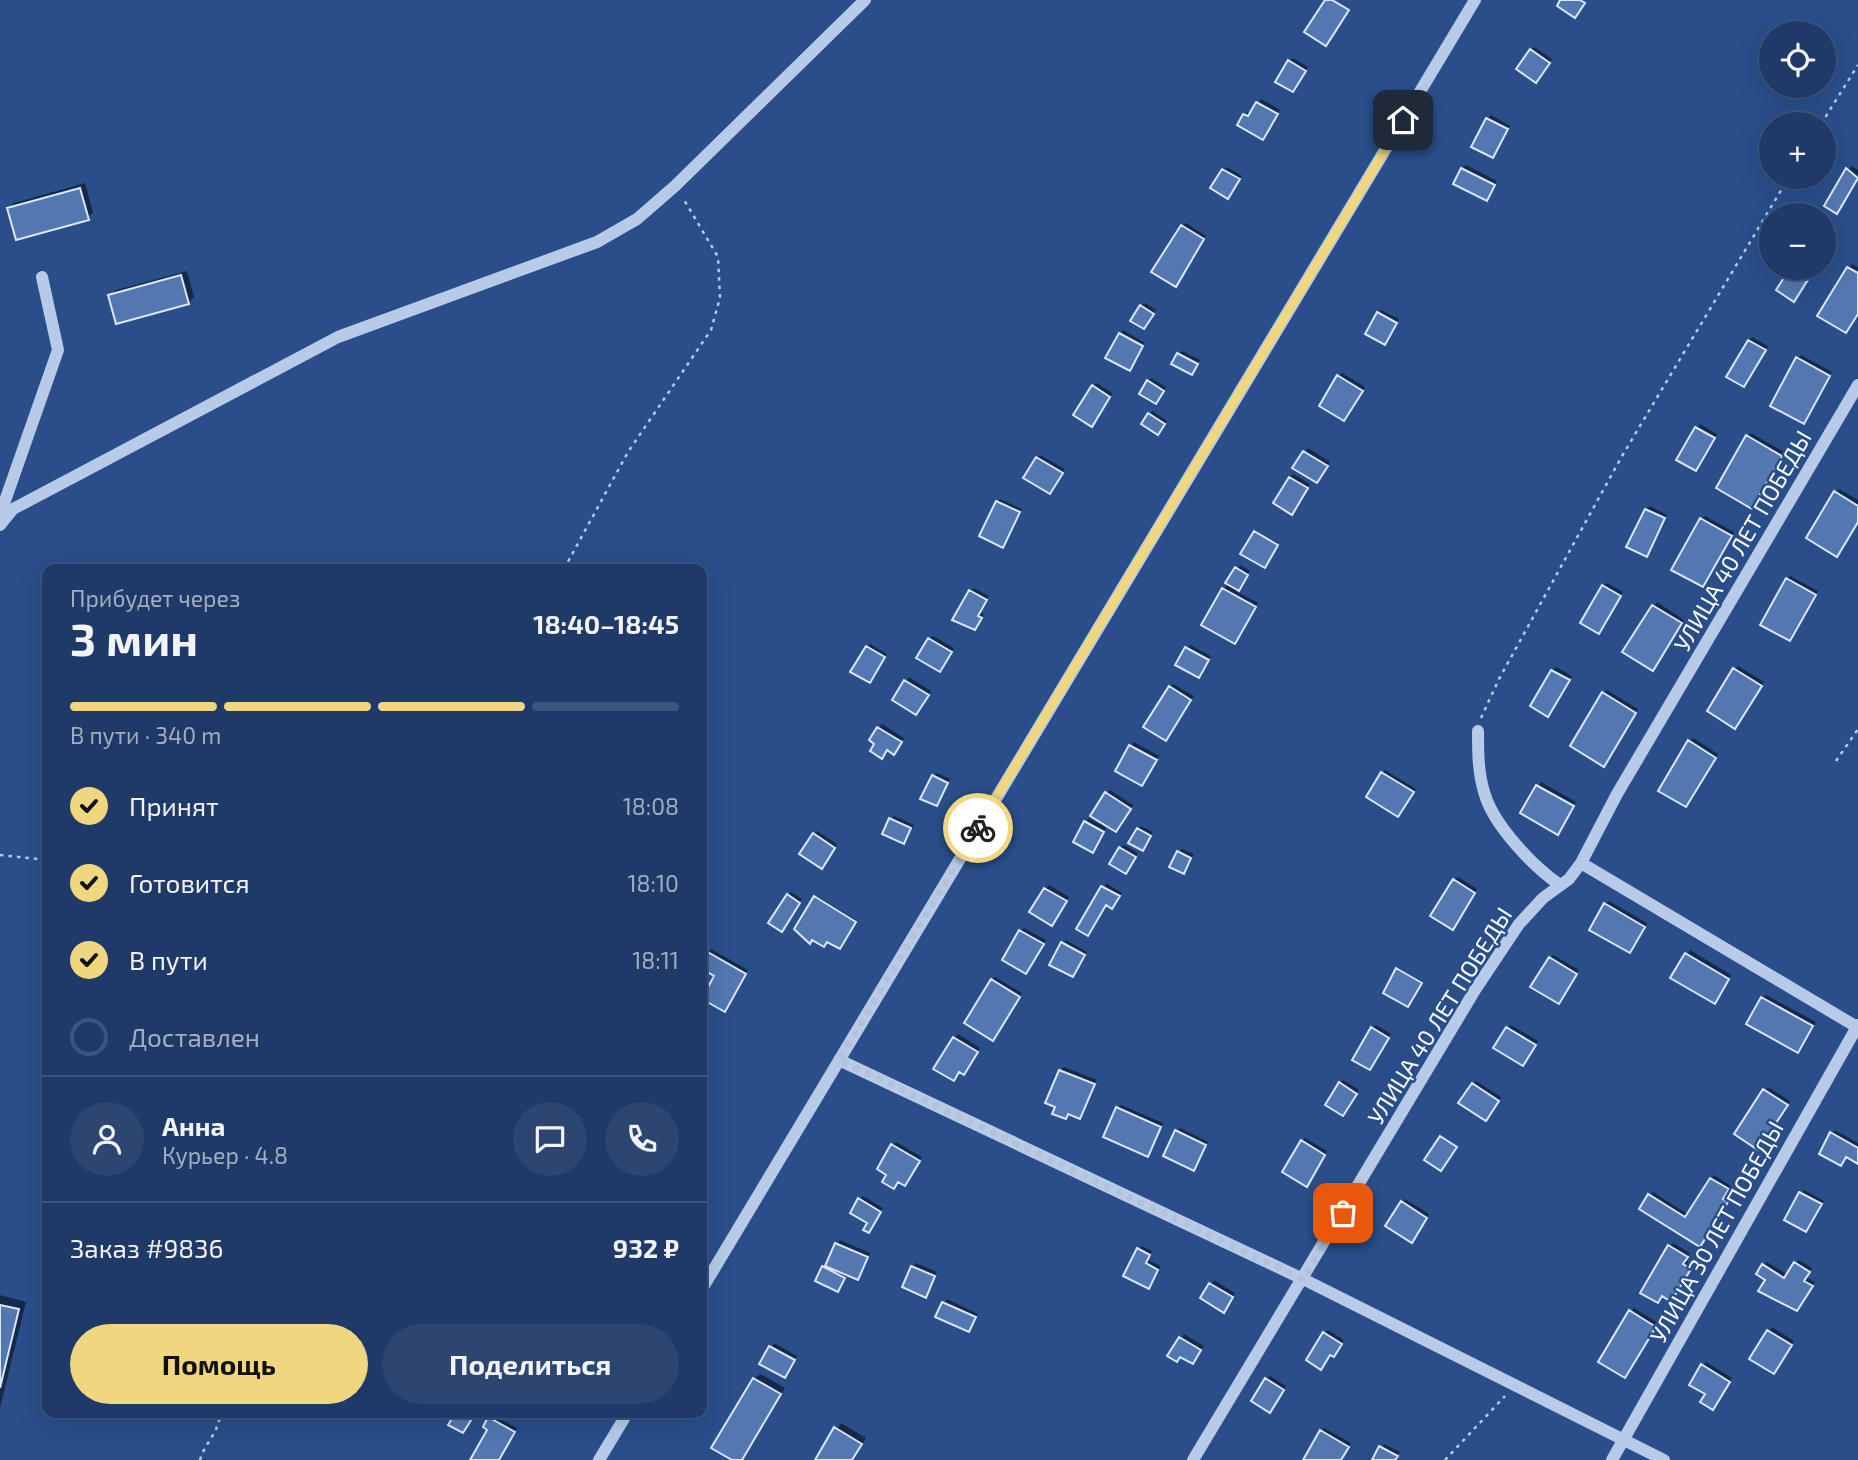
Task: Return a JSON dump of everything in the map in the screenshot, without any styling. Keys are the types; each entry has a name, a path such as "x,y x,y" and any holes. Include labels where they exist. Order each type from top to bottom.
{"street":[{"path":"0,525 13,509 338,337 597,242 637,219 675,186 864,0"},
{"path":"707,1281 1475,0"},
{"path":"0,515 58,350 41,276"},
{"name":"УЛИЦА 40 ЛЕТ ПОБЕДЫ","path":"1193,1460 1475,990 1519,924 1581,863 1617,794 1858,385"},
{"path":"1478,731 1477,762 1485,797 1500,822 1536,869 1560,886"},
{"path":"1581,863 1857,1030"},
{"name":"УЛИЦА 30 ЛЕТ ПОБЕДЫ","path":"1612,1460 1857,1030"},
{"path":"839,1060 1303,1279 1664,1460"},
{"path":"600,1460 624,1418"}],"path":[{"path":"1829,112 1858,65"},
{"path":"567,564 628,452 711,330 720,298 718,257 675,186"},
{"path":"1478,731 1484,707 1622,456 1782,189"},
{"path":"1836,761 1858,729"},
{"path":"0,855 42,859"},
{"path":"1445,1460 1515,1385"},
{"path":"200,1460 203,1449 220,1425 220,1418"}],"building":[{"path":"1325,0 1332,0 1349,10 1326,46 1304,32"},
{"path":"1560,0 1580,0 1585,3 1575,18 1557,6"},
{"path":"1530,49 1550,63 1536,83 1516,69"},
{"path":"1288,60 1306,71 1293,92 1275,82"},
{"path":"1256,102 1278,114 1263,140 1237,125 1243,114 1248,116"},
{"path":"1486,118 1508,129 1493,158 1471,147"},
{"path":"1461,168 1495,185 1487,201 1453,184"},
{"path":"1846,168 1858,178 1837,214 1836,203 1826,203"},
{"path":"1222,169 1240,179 1228,199 1210,188"},
{"path":"80,188 89,220 16,240 7,208"},
{"path":"1181,225 1204,239 1176,287 1151,272"},
{"path":"1847,267 1858,273 1858,314 1846,333 1817,316"},
{"path":"181,275 189,304 116,324 108,295"},
{"path":"1782,280 1808,280 1794,302 1776,290"},
{"path":"1140,305 1154,314 1144,329 1130,321"},
{"path":"1377,312 1397,323 1385,345 1365,334"},
{"path":"1119,333 1143,346 1130,371 1105,358"},
{"path":"1748,340 1766,350 1744,387 1726,377"},
{"path":"1177,353 1198,364 1192,375 1171,364"},
{"path":"1796,357 1830,376 1804,424 1770,406"},
{"path":"1337,375 1363,391 1344,421 1319,406"},
{"path":"1147,380 1164,391 1156,404 1139,394"},
{"path":"1092,385 1110,397 1092,427 1073,415"},
{"path":"1148,413 1165,424 1158,435 1141,424"},
{"path":"1695,427 1715,438 1696,471 1676,460"},
{"path":"1746,435 1782,456 1752,509 1716,488"},
{"path":"1303,451 1328,466 1317,483 1292,468"},
{"path":"1036,457 1063,473 1050,494 1023,478"},
{"path":"1289,477 1308,488 1292,515 1273,503"},
{"path":"1834,491 1858,506 1858,522 1837,557 1806,538"},
{"path":"996,501 1020,512 1003,548 979,536"},
{"path":"1645,509 1665,518 1647,557 1626,547"},
{"path":"1700,518 1732,536 1703,587 1671,570"},
{"path":"1254,531 1278,545 1265,568 1240,554"},
{"path":"1235,567 1248,575 1239,591 1225,583"},
{"path":"1786,578 1816,595 1790,641 1760,625"},
{"path":"1602,585 1621,596 1599,634 1580,623"},
{"path":"1222,588 1256,607 1235,644 1201,625"},
{"path":"969,590 987,600 978,616 982,618 975,630 952,620"},
{"path":"1652,605 1682,623 1653,671 1622,652"},
{"path":"928,638 952,652 940,672 916,658"},
{"path":"866,646 885,657 870,683 850,672"},
{"path":"1185,647 1209,660 1199,678 1175,665"},
{"path":"1733,668 1762,686 1735,729 1707,711"},
{"path":"1551,670 1570,680 1548,717 1530,706"},
{"path":"904,680 929,695 916,715 892,700"},
{"path":"1169,686 1191,700 1166,741 1143,727"},
{"path":"1602,692 1636,713 1604,767 1570,746"},
{"path":"877,727 902,742 894,755 887,750 882,759 870,751 874,744 869,740"},
{"path":"1688,740 1716,758 1686,807 1658,791"},
{"path":"1129,745 1157,760 1142,786 1115,771"},
{"path":"1381,772 1414,792 1398,817 1366,797"},
{"path":"932,775 948,783 937,806 920,799"},
{"path":"1536,785 1574,806 1558,835 1520,813"},
{"path":"1105,792 1131,809 1116,832 1090,816"},
{"path":"889,818 911,828 904,844 882,834"},
{"path":"1084,821 1104,832 1093,853 1073,842"},
{"path":"1137,828 1151,836 1143,851 1128,843"},
{"path":"813,833 835,848 822,869 799,854"},
{"path":"1119,847 1136,857 1126,874 1109,864"},
{"path":"1177,851 1191,858 1184,874 1169,867"},
{"path":"1453,879 1475,893 1453,930 1430,916"},
{"path":"1101,886 1120,896 1112,909 1106,905 1088,936 1076,929"},
{"path":"1044,888 1067,901 1052,926 1029,912"},
{"path":"787,894 800,903 782,932 768,923"},
{"path":"814,896 856,922 840,949 827,942 824,947 812,940 810,944 794,929"},
{"path":"1604,903 1645,927 1630,953 1589,930"},
{"path":"1019,930 1044,944 1026,974 1002,960"},
{"path":"1061,942 1085,955 1073,977 1049,965"},
{"path":"707,952 746,974 725,1012 707,1002 707,989 714,976 707,972"},
{"path":"1685,953 1729,979 1715,1004 1670,978"},
{"path":"1549,957 1577,974 1559,1004 1530,987"},
{"path":"1396,968 1422,983 1408,1007 1383,993"},
{"path":"991,979 1020,997 993,1041 964,1023"},
{"path":"1761,997 1813,1026 1798,1053 1746,1024"},
{"path":"1371,1027 1389,1038 1370,1070 1352,1060"},
{"path":"1506,1027 1536,1045 1523,1066 1493,1048"},
{"path":"953,1037 978,1052 964,1075 959,1072 954,1081 933,1069"},
{"path":"1059,1070 1095,1084 1080,1119 1068,1114 1066,1119 1052,1114 1055,1107 1045,1103"},
{"path":"1339,1082 1357,1094 1343,1116 1325,1105"},
{"path":"1472,1083 1499,1101 1486,1121 1458,1103"},
{"path":"1763,1089 1788,1105 1758,1150 1734,1134"},
{"path":"1116,1107 1161,1127 1148,1157 1103,1137"},
{"path":"1175,1130 1206,1145 1194,1171 1163,1156"},
{"path":"1830,1132 1858,1148 1858,1164 1846,1157 1841,1166 1819,1154"},
{"path":"1440,1136 1457,1147 1441,1171 1424,1160"},
{"path":"1301,1140 1325,1155 1307,1187 1282,1172"},
{"path":"891,1144 920,1161 905,1186 898,1182 894,1189 882,1182 886,1175 877,1169"},
{"path":"1710,1178 1729,1189 1723,1199 1728,1202 1700,1247 1639,1209 1648,1194 1685,1217"},
{"path":"1799,1192 1822,1204 1806,1232 1784,1220"},
{"path":"858,1198 881,1212 869,1233 863,1230 867,1223 850,1213"},
{"path":"1401,1201 1427,1218 1412,1243 1385,1226"},
{"path":"835,1243 868,1257 858,1280 825,1266"},
{"path":"1668,1245 1688,1257 1683,1264 1691,1269 1671,1302 1662,1296 1658,1303 1640,1293"},
{"path":"1137,1248 1150,1255 1146,1263 1158,1270 1149,1289 1123,1276"},
{"path":"1794,1262 1810,1272 1804,1281 1813,1286 1797,1311 1758,1291 1765,1280 1756,1274 1762,1264 1784,1278"},
{"path":"822,1266 845,1278 838,1292 815,1281"},
{"path":"911,1266 935,1276 926,1298 902,1287"},
{"path":"1209,1283 1233,1297 1224,1313 1200,1298"},
{"path":"942,1302 976,1317 969,1332 935,1317"},
{"path":"0,1305 19,1309 0,1388"},
{"path":"1629,1310 1656,1327 1625,1378 1598,1362"},
{"path":"1767,1330 1792,1345 1774,1374 1749,1359"},
{"path":"1323,1332 1342,1344 1334,1357 1330,1355 1321,1370 1306,1360"},
{"path":"1179,1337 1201,1350 1193,1364 1180,1357 1177,1362 1167,1356"},
{"path":"769,1346 795,1360 785,1378 759,1364"},
{"path":"1701,1364 1730,1382 1713,1410 1700,1402 1705,1394 1689,1385"},
{"path":"753,1378 781,1394 742,1460 732,1460 711,1448"},
{"path":"1265,1378 1284,1390 1270,1413 1251,1401"},
{"path":"452,1418 472,1418 463,1433 448,1425"},
{"path":"490,1418 515,1432 499,1460 470,1460 487,1430 483,1427"},
{"path":"834,1427 862,1444 852,1460 815,1460"},
{"path":"1320,1430 1349,1447 1341,1460 1303,1460"},
{"path":"1379,1446 1398,1456 1395,1460 1372,1460"}],"way so far":[{"path":"978,828 839,1060 1303,1279 1343,1213"}],"route":[{"path":"978,828 1403,120"}]}
